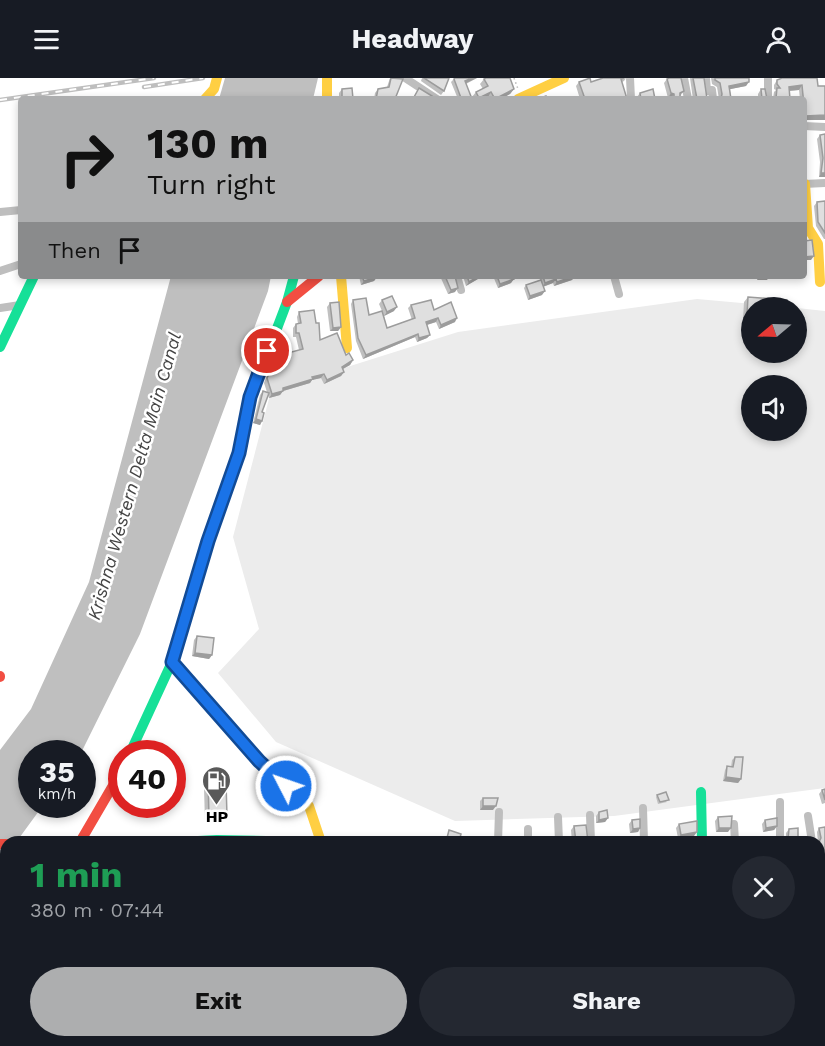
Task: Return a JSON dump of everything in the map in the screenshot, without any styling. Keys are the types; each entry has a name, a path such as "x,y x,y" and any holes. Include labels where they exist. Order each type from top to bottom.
{"street":[{"path":"207,96 214,88 217,78"},
{"path":"327,78 327,96"},
{"path":"405,78 432,96"},
{"path":"525,96 564,78"},
{"path":"630,78 631,96"},
{"path":"684,78 687,96"},
{"path":"706,78 707,91 712,90 713,96"},
{"path":"768,78 768,96"},
{"path":"807,126 825,127"},
{"path":"807,184 825,183"},
{"path":"0,212 18,210"},
{"path":"807,213 808,228 818,244 820,282"},
{"path":"0,271 18,265"},
{"path":"0,347 33,279"},
{"path":"136,740 172,662 208,541 239,453 250,397 287,302 293,279"},
{"path":"287,302 315,279"},
{"path":"341,279 347,348"},
{"path":"458,279 461,290"},
{"path":"615,279 619,294"},
{"path":"0,308 20,305"},
{"path":"172,662 264,766 309,806 319,836"},
{"path":"701,792 702,836"},
{"path":"84,836 108,794"},
{"path":"780,802 780,836"},
{"path":"642,808 644,836"},
{"path":"498,836 499,812"},
{"path":"590,815 591,836"},
{"path":"808,816 811,836"},
{"path":"558,817 559,836"},
{"path":"734,824 735,836"},
{"path":"528,829 528,836"}],"shaded area":[{"path":"697,299 741,303 741,363 807,363 807,309 825,311 825,788 614,816 455,821 276,742 218,673 259,629 233,537 271,391 458,332"}],"water":[{"path":"225,78 318,78 314,96 220,96"},
{"name":"Krishna Western Delta Main Canal","path":"170,279 270,279 268,291 140,634 87,740 18,740 18,818 34,818 21,836 0,836 0,750 31,709 89,582"}],"building":[{"path":"391,78 403,79 396,96 377,96 378,89 389,87"},
{"path":"424,78 449,78 444,91"},
{"path":"472,78 465,81 471,96 460,96 454,79"},
{"path":"510,78 514,89 501,96 493,96 491,92 478,96 476,92 488,86 484,79"},
{"path":"590,78 591,82 603,78 624,78 621,79 626,96 584,96 579,82"},
{"path":"681,78 684,91 680,93 680,96 674,96 671,93 667,79"},
{"path":"693,78 704,78 707,96 696,96"},
{"path":"715,78 749,78 749,82 729,86 731,96 722,96 720,83"},
{"path":"817,78 818,86 825,86 825,115 807,116 807,96 803,96 802,85 789,87 790,96 776,96 777,88 780,88 777,80"},
{"path":"352,88 353,96 342,96 342,89"},
{"path":"419,88 432,96 415,96"},
{"path":"653,89 654,96 640,96 640,93"},
{"path":"761,89 765,89 766,96 762,96"},
{"path":"825,134 825,173 821,173 823,158 820,135"},
{"path":"825,201 825,233 818,222 817,202"},
{"path":"812,240 814,256 807,257 807,241"},
{"path":"446,279 456,279 458,288 451,290"},
{"path":"498,279 514,279 500,284"},
{"path":"544,279 556,279 545,283"},
{"path":"541,280 545,291 530,296 526,285"},
{"path":"392,296 397,307 387,312 382,300"},
{"path":"366,298 369,315 382,311 387,328 415,318 411,305 431,300 434,310 451,302 457,318 441,325 438,318 426,322 430,335 419,338 418,334 366,355 358,338 353,300"},
{"path":"339,302 341,327 333,328 330,303"},
{"path":"314,310 316,323 319,323 320,340 337,333 346,355 349,353 353,360 342,367 344,372 327,380 324,374 312,377 313,379 283,388 283,391 272,394 267,378 270,372 281,369 279,361 286,359 284,354 303,349 299,333 296,333 296,324 301,323 299,312"},
{"path":"263,391 269,393 262,412 264,413 262,421 256,419"},
{"path":"197,636 214,638 212,655 195,653"},
{"path":"735,757 743,757 741,779 726,777 727,766 733,767"},
{"path":"208,782 226,782 227,816 209,816"},
{"path":"666,792 669,800 660,802 657,795"},
{"path":"483,798 498,798 496,806 483,806"},
{"path":"607,810 608,818 599,820 599,812"},
{"path":"732,816 731,828 719,828 718,817"},
{"path":"777,818 777,826 766,828 765,820"},
{"path":"640,819 640,828 633,829 632,820"},
{"path":"697,821 697,832 681,835 679,824"},
{"path":"586,825 587,836 575,836 574,826"},
{"path":"825,827 825,836 821,836 819,828"},
{"path":"798,828 798,836 788,836 789,829"},
{"path":"449,830 461,834 460,836 448,836"}],"railway":[{"path":"28,96 154,78"},
{"path":"144,87 203,78"},
{"path":"0,100 18,97"}],"traffic: fast":[{"path":"0,347 33,279"},
{"path":"136,740 172,662 208,541 239,453 251,397 287,302 293,279"},
{"path":"701,792 702,836"}],"traffic: slow":[{"path":"208,96 214,89 217,78"},
{"path":"327,78 327,96"},
{"path":"525,96 564,78"},
{"path":"807,213 808,228 818,244 820,282"},
{"path":"341,279 347,348"},
{"path":"172,662 259,761 309,806 319,836"}],"traffic: jam":[{"path":"287,302 315,279"},
{"path":"84,836 108,794"}],"place":[{"name":"HP","path":"217,806"}],"route":[{"path":"267,351 250,397 239,453 208,541 172,662 269,772 286,786"}]}
